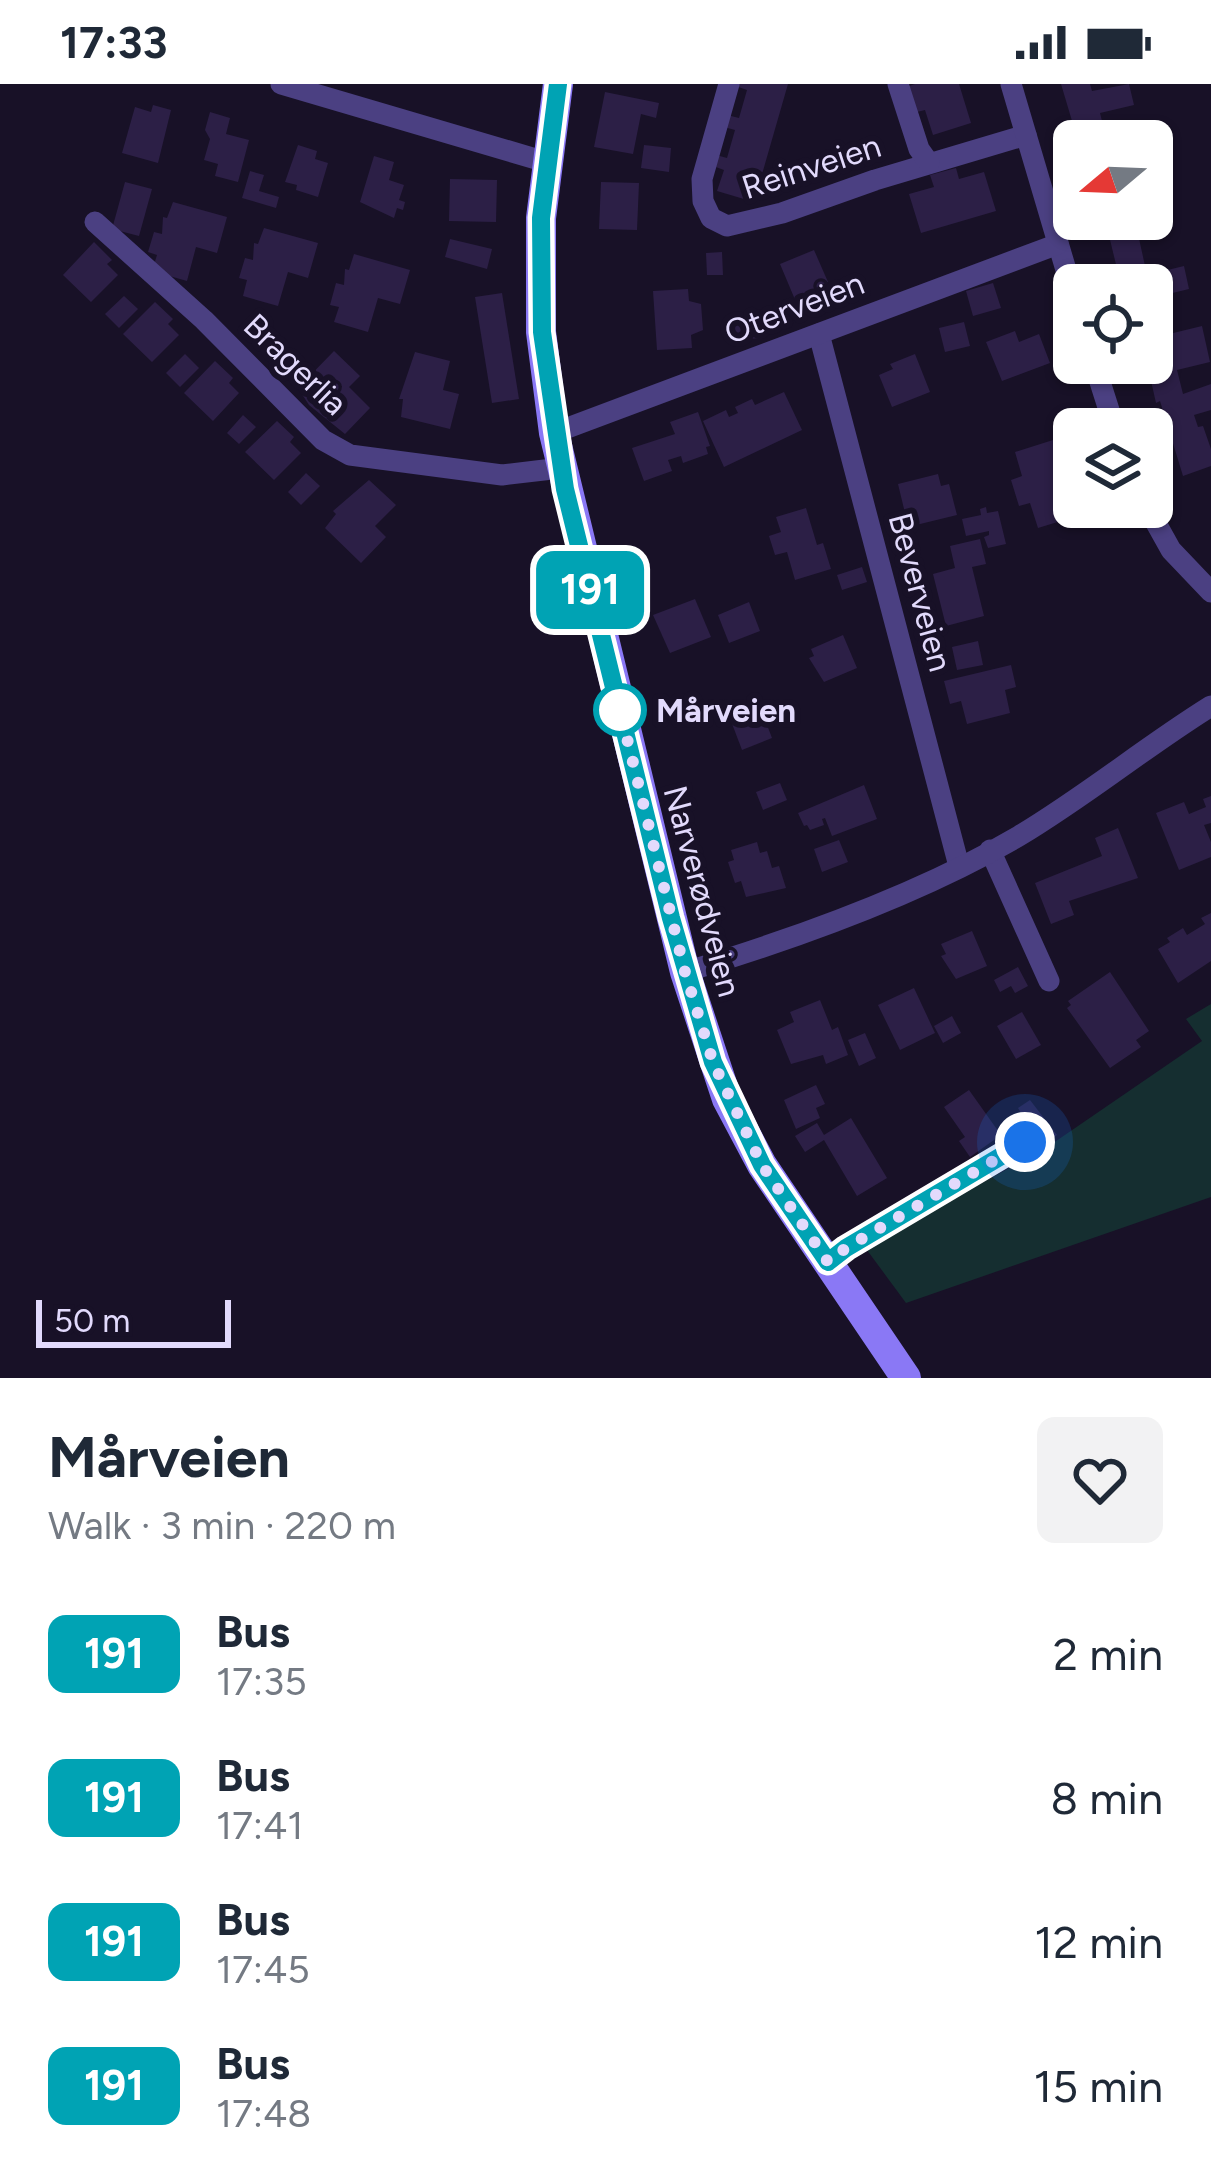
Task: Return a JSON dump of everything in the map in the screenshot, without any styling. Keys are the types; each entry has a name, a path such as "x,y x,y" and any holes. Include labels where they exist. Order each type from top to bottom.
{"main road":[{"name":"Narverødveien","path":"558,84 541,218 542,332 554,433 685,972 727,1099 762,1165 906,1378"}],"street":[{"path":"281,84 547,162"},
{"name":"Reinveien","path":"729,84 701,179 703,201 718,224 743,224 782,213 1026,135"},
{"name":"Reinveien","path":"898,84 919,149 929,163"},
{"path":"1011,84 1064,264"},
{"name":"Bragerlia","path":"95,222 204,320 323,440 350,455 502,475 561,468"},
{"name":"Oterveien","path":"554,433 1058,244"},
{"name":"Beverveien","path":"820,334 959,866"},
{"path":"1159,528 1171,550 1211,592"},
{"path":"685,972 845,916 959,866 1096,788 1211,706"},
{"path":"990,850 1049,981"},
{"path":"828,1262 1025,1142"}],"green space":[{"path":"1211,1004 1211,1197 906,1303 864,1246 1043,1150 1202,1041 1186,1019"}],"building":[{"path":"730,84 788,84 754,202 717,191 724,170 713,166 716,155 727,158 735,130 724,127 727,115 739,118 747,90"},
{"path":"959,84 971,123 933,135 925,110 913,113 906,87"},
{"path":"1061,84 1090,84 1092,91 1129,84 1134,105 1100,113 1102,120 1072,120"},
{"path":"605,92 659,103 656,118 641,114 633,154 594,147"},
{"path":"153,105 171,110 158,163 122,153 135,107 151,112"},
{"path":"210,112 230,118 226,134 249,140 238,182 215,176 218,164 204,160"},
{"path":"298,145 317,151 315,159 328,163 318,197 285,182"},
{"path":"644,145 671,148 669,172 641,168"},
{"path":"374,156 394,162 389,180 404,185 399,200 405,202 403,210 397,208 394,218 360,202"},
{"path":"956,168 959,179 984,172 996,211 921,233 909,194 934,187 930,175"},
{"path":"250,171 264,175 259,191 279,197 276,208 242,198"},
{"path":"450,179 497,180 496,222 449,221"},
{"path":"125,182 152,189 139,236 112,229"},
{"path":"601,182 639,183 637,230 599,229"},
{"path":"173,202 227,217 217,253 196,247 187,281 152,271 157,255 148,252 154,232 162,234 163,217 167,218"},
{"path":"264,228 318,243 308,278 288,272 278,306 243,296 247,280 239,278 245,258 253,260 254,243 258,244"},
{"path":"450,239 492,249 487,269 445,257"},
{"path":"1110,240 1139,240 1145,264 1116,264"},
{"path":"94,242 112,260 107,264 118,275 91,302 63,275"},
{"path":"814,250 828,282 818,286 820,292 796,302 780,264"},
{"path":"722,252 723,275 707,275 706,253"},
{"path":"354,254 410,270 400,304 378,298 368,332 334,322 339,307 330,305 336,283 344,285 345,269 349,270"},
{"path":"1184,266 1189,289 1173,293 1173,269"},
{"path":"993,283 1001,308 973,316 966,291"},
{"path":"688,289 689,301 701,304 703,330 691,335 692,348 657,350 653,291"},
{"path":"502,293 519,399 492,403 475,297"},
{"path":"124,296 138,309 119,328 105,314"},
{"path":"155,302 173,319 168,324 179,335 152,362 123,334"},
{"path":"760,312 761,338 733,340 732,314"},
{"path":"964,322 970,346 945,352 939,328"},
{"path":"1202,326 1210,362 1177,370 1183,394 1211,384 1211,410 1194,415 1211,449 1211,466 1183,476 1173,443 1173,408 1156,403 1152,384 1173,384 1173,333"},
{"path":"1015,331 1019,342 1039,334 1050,363 1002,381 986,342"},
{"path":"334,351 360,376 349,387 370,408 345,434 309,405 298,388"},
{"path":"415,352 450,361 443,390 459,394 450,429 401,417 403,399 399,399"},
{"path":"185,354 199,368 180,387 166,373"},
{"path":"915,354 930,392 892,407 879,375 893,369 890,364"},
{"path":"215,361 233,378 229,383 239,393 213,421 184,393"},
{"path":"784,392 802,430 724,467 703,421 726,410 729,417 738,413 735,407 752,399 755,405"},
{"path":"698,412 710,446 706,447 708,454 683,463 681,456 668,460 672,471 644,481 632,448 675,434 670,422"},
{"path":"243,415 256,427 239,444 227,433"},
{"path":"277,421 294,437 290,442 301,453 274,480 245,452"},
{"path":"1053,440 1053,523 1038,528 1030,503 1019,506 1011,480 1022,476 1015,452"},
{"path":"306,473 320,486 301,505 288,492"},
{"path":"938,474 941,486 949,484 957,515 916,525 912,512 905,513 898,484"},
{"path":"369,480 396,505 375,526 386,537 361,563 325,528 336,514 333,511"},
{"path":"986,507 987,513 998,511 1006,544 988,548 984,537 989,531 966,536 962,519 981,515 980,509"},
{"path":"806,508 817,545 823,543 831,569 795,580 787,552 775,555 769,536 781,532 776,517"},
{"path":"980,539 986,564 972,567 984,616 946,626 933,574 955,568 950,546"},
{"path":"862,567 867,582 842,590 837,575"},
{"path":"695,599 711,637 670,653 653,615"},
{"path":"749,602 760,631 729,643 718,615"},
{"path":"843,635 857,668 824,682 809,658 814,656 811,649"},
{"path":"978,641 983,665 957,670 952,647"},
{"path":"1011,665 1016,687 1005,690 1010,713 967,724 961,701 950,704 944,681"},
{"path":"761,709 772,738 742,750 731,721"},
{"path":"780,783 787,800 763,810 756,792"},
{"path":"864,785 877,819 832,836 825,818 824,825 810,830 804,826 798,813"},
{"path":"1211,796 1211,823 1204,825 1211,857 1179,870 1156,813 1184,802 1189,814 1206,807 1203,799"},
{"path":"1118,828 1138,878 1069,901 1074,915 1051,924 1035,883 1102,856 1095,838"},
{"path":"839,840 848,862 822,872 814,849"},
{"path":"757,842 760,853 767,851 772,868 779,866 786,888 746,897 728,862 734,860 731,850"},
{"path":"1211,913 1211,961 1178,983 1158,949 1183,928 1187,935 1205,924 1201,918"},
{"path":"972,931 987,966 956,979 941,956 946,954 941,944"},
{"path":"1018,967 1028,986 1015,993 1011,986 1000,992 994,980"},
{"path":"1110,972 1149,1031 1136,1040 1141,1047 1110,1068 1067,1008 1068,1001"},
{"path":"914,988 935,1033 900,1050 878,1005"},
{"path":"820,1000 832,1030 838,1027 848,1055 826,1064 823,1055 791,1064 777,1030 794,1022 790,1012"},
{"path":"1022,1012 1041,1045 1016,1059 997,1026"},
{"path":"952,1016 961,1033 943,1043 934,1026"},
{"path":"865,1033 876,1058 859,1066 848,1040"},
{"path":"816,1085 825,1104 816,1108 820,1118 796,1129 784,1100"},
{"path":"969,1090 1001,1135 970,1157 959,1141 965,1137 944,1107"},
{"path":"1030,1100 1057,1135 1036,1148 1018,1108"},
{"path":"851,1118 887,1178 857,1196 824,1140 805,1152 795,1136 817,1123 824,1135"}],"bus line":[{"name":"191","path":"558,84 541,218 542,332 554,433 671,918 696,1012 727,1099 762,1165 828,1262 1025,1142"}],"place":[{"name":"Mårveien","path":"620,710"}],"route":[{"path":"620,710 616,694 685,972 713,1062 762,1165 828,1262 1025,1142"}]}
